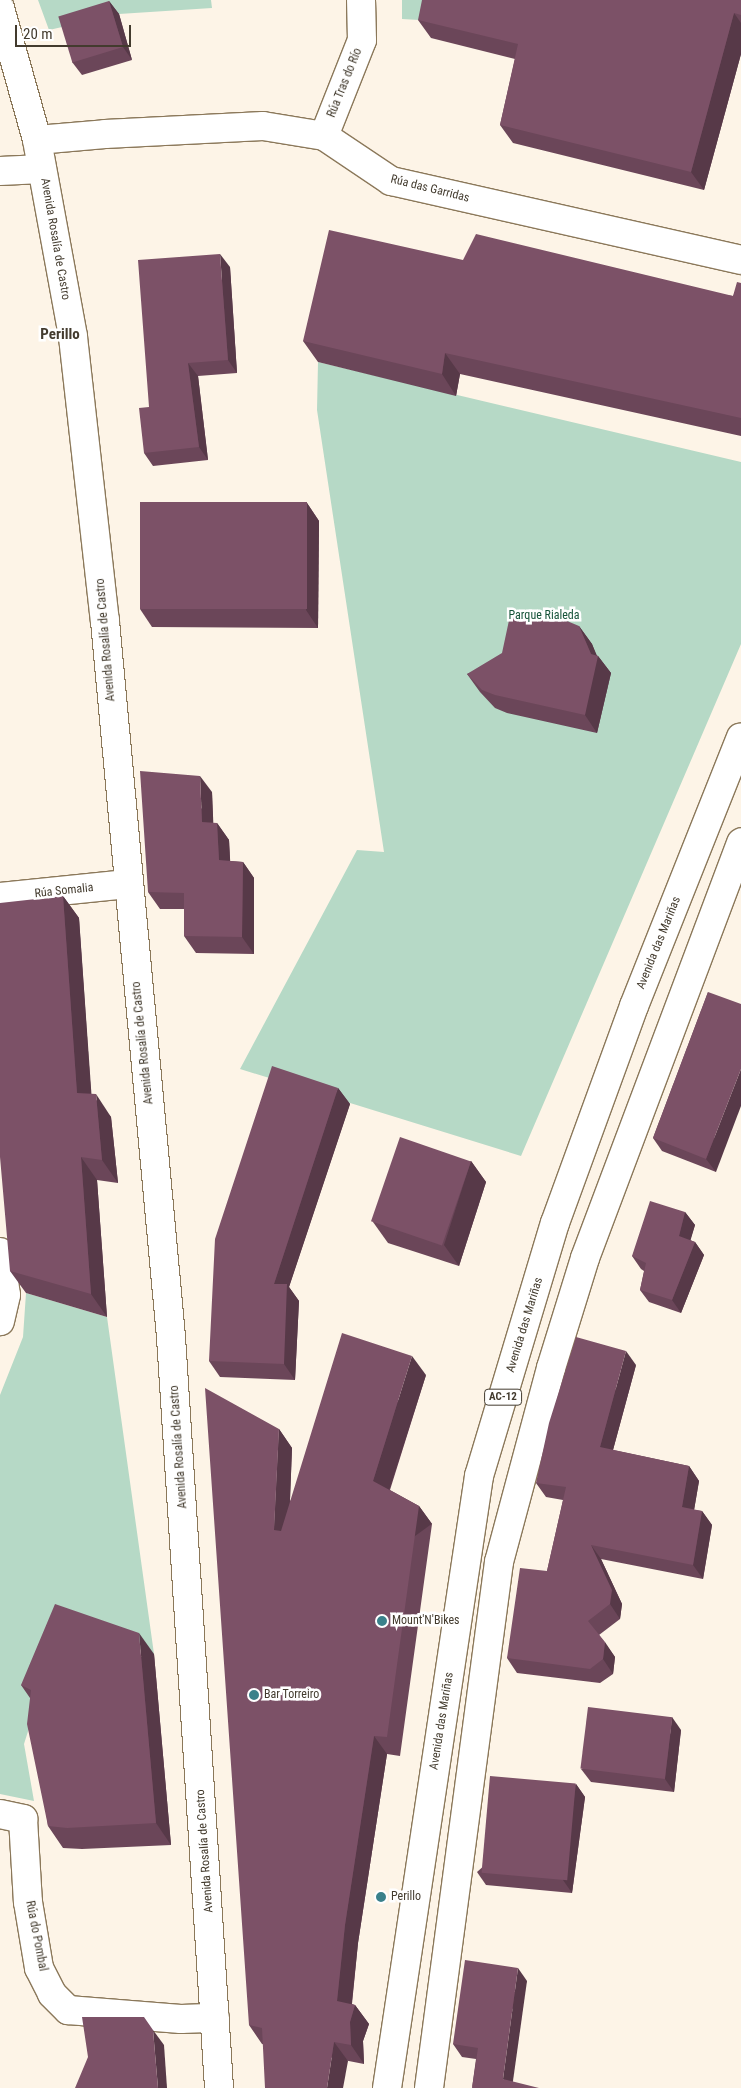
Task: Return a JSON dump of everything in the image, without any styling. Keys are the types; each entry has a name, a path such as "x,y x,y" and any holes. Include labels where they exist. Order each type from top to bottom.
{"main road":[{"name":"Rúa Tras do Río","path":"324,136 362,40 361,0"},
{"name":"Avenida Rosalía de Castro","path":"0,8 37,140 73,337 105,621 172,1346 219,2088"},
{"name":"Rúa das Garridas","path":"37,140 104,134 264,126 324,136 390,182 741,260"},
{"path":"0,171 42,169"},
{"name":"Avenida das Mariñas","path":"386,2088 480,1476 555,1222 634,1006 741,737"},
{"name":"AC-12","path":"429,2088 499,1562 551,1368 585,1258 741,842"},
{"name":"Rúa Somalia","path":"0,897 128,884"},
{"path":"0,1252 6,1295 0,1321"},
{"name":"Rúa do Pombal","path":"0,1814 23,1819 28,1902 40,1968 52,1994 68,2010 181,2019 215,2018"}],"green space":[{"path":"38,0 211,0 212,8 119,14 49,30"},
{"path":"402,0 423,0 419,20 402,19"},
{"name":"Parque Rialeda","path":"318,362 741,462 741,644 521,1156 240,1069 357,850 384,852 317,410"},
{"path":"26,1293 107,1317 154,1654 70,1626 36,1706 24,1744 34,1801 0,1794 0,1395 23,1337"}],"building":[{"path":"422,0 741,0 741,15 734,13 691,172 500,125 518,44 418,20"},
{"path":"109,1 123,47 72,62 58,16"},
{"path":"329,230 463,260 476,234 733,296 737,282 741,283 741,418 445,353 442,374 303,341"},
{"path":"220,254 228,360 188,363 199,447 144,453 139,408 149,407 138,260"},
{"path":"140,502 307,502 307,609 140,609"},
{"path":"511,611 567,621 579,626 591,654 598,656 585,715 495,695 482,690 467,674 502,653"},
{"path":"140,771 200,776 202,822 217,823 219,860 243,862 242,937 184,936 184,893 148,892"},
{"path":"63,896 77,1093 96,1094 102,1160 81,1157 91,1294 10,1271 0,1157 0,903"},
{"path":"708,992 741,1004 741,1069 706,1159 653,1138"},
{"path":"272,1066 338,1088 274,1284 287,1284 284,1364 209,1361 215,1239"},
{"path":"400,1137 471,1161 442,1246 371,1221"},
{"path":"650,1201 685,1212 679,1236 695,1242 672,1300 640,1290 646,1263 632,1256"},
{"path":"342,1333 412,1356 373,1481 419,1506 387,1737 374,1736 345,1925 337,2001 355,2005 350,2022 351,2045 334,2042 327,2088 265,2088 262,2028 249,2025 205,1388 279,1429 274,1530 281,1531"},
{"path":"576,1337 626,1351 600,1447 689,1466 682,1507 702,1511 693,1565 591,1545 612,1590 610,1604 588,1621 605,1642 603,1659 590,1669 507,1658 520,1568 547,1571 566,1487 536,1483 549,1423"},
{"path":"55,1604 139,1633 156,1823 67,1828 48,1826 27,1724 31,1690 21,1685"},
{"path":"588,1707 672,1717 665,1779 580,1769"},
{"path":"490,1776 576,1783 567,1880 482,1873"},
{"path":"465,1960 518,1968 503,2079 539,2088 472,2088 478,2048 453,2044"},
{"path":"82,2017 144,2017 153,2030 158,2088 75,2088 88,2057"}],"place":[{"name":"Mount'N'Bikes","path":"382,1621"},
{"name":"Bar Torreiro","path":"254,1695"},
{"name":"Perillo","path":"381,1897"}],"district":[{"name":"Perillo","path":"60,335"}]}
